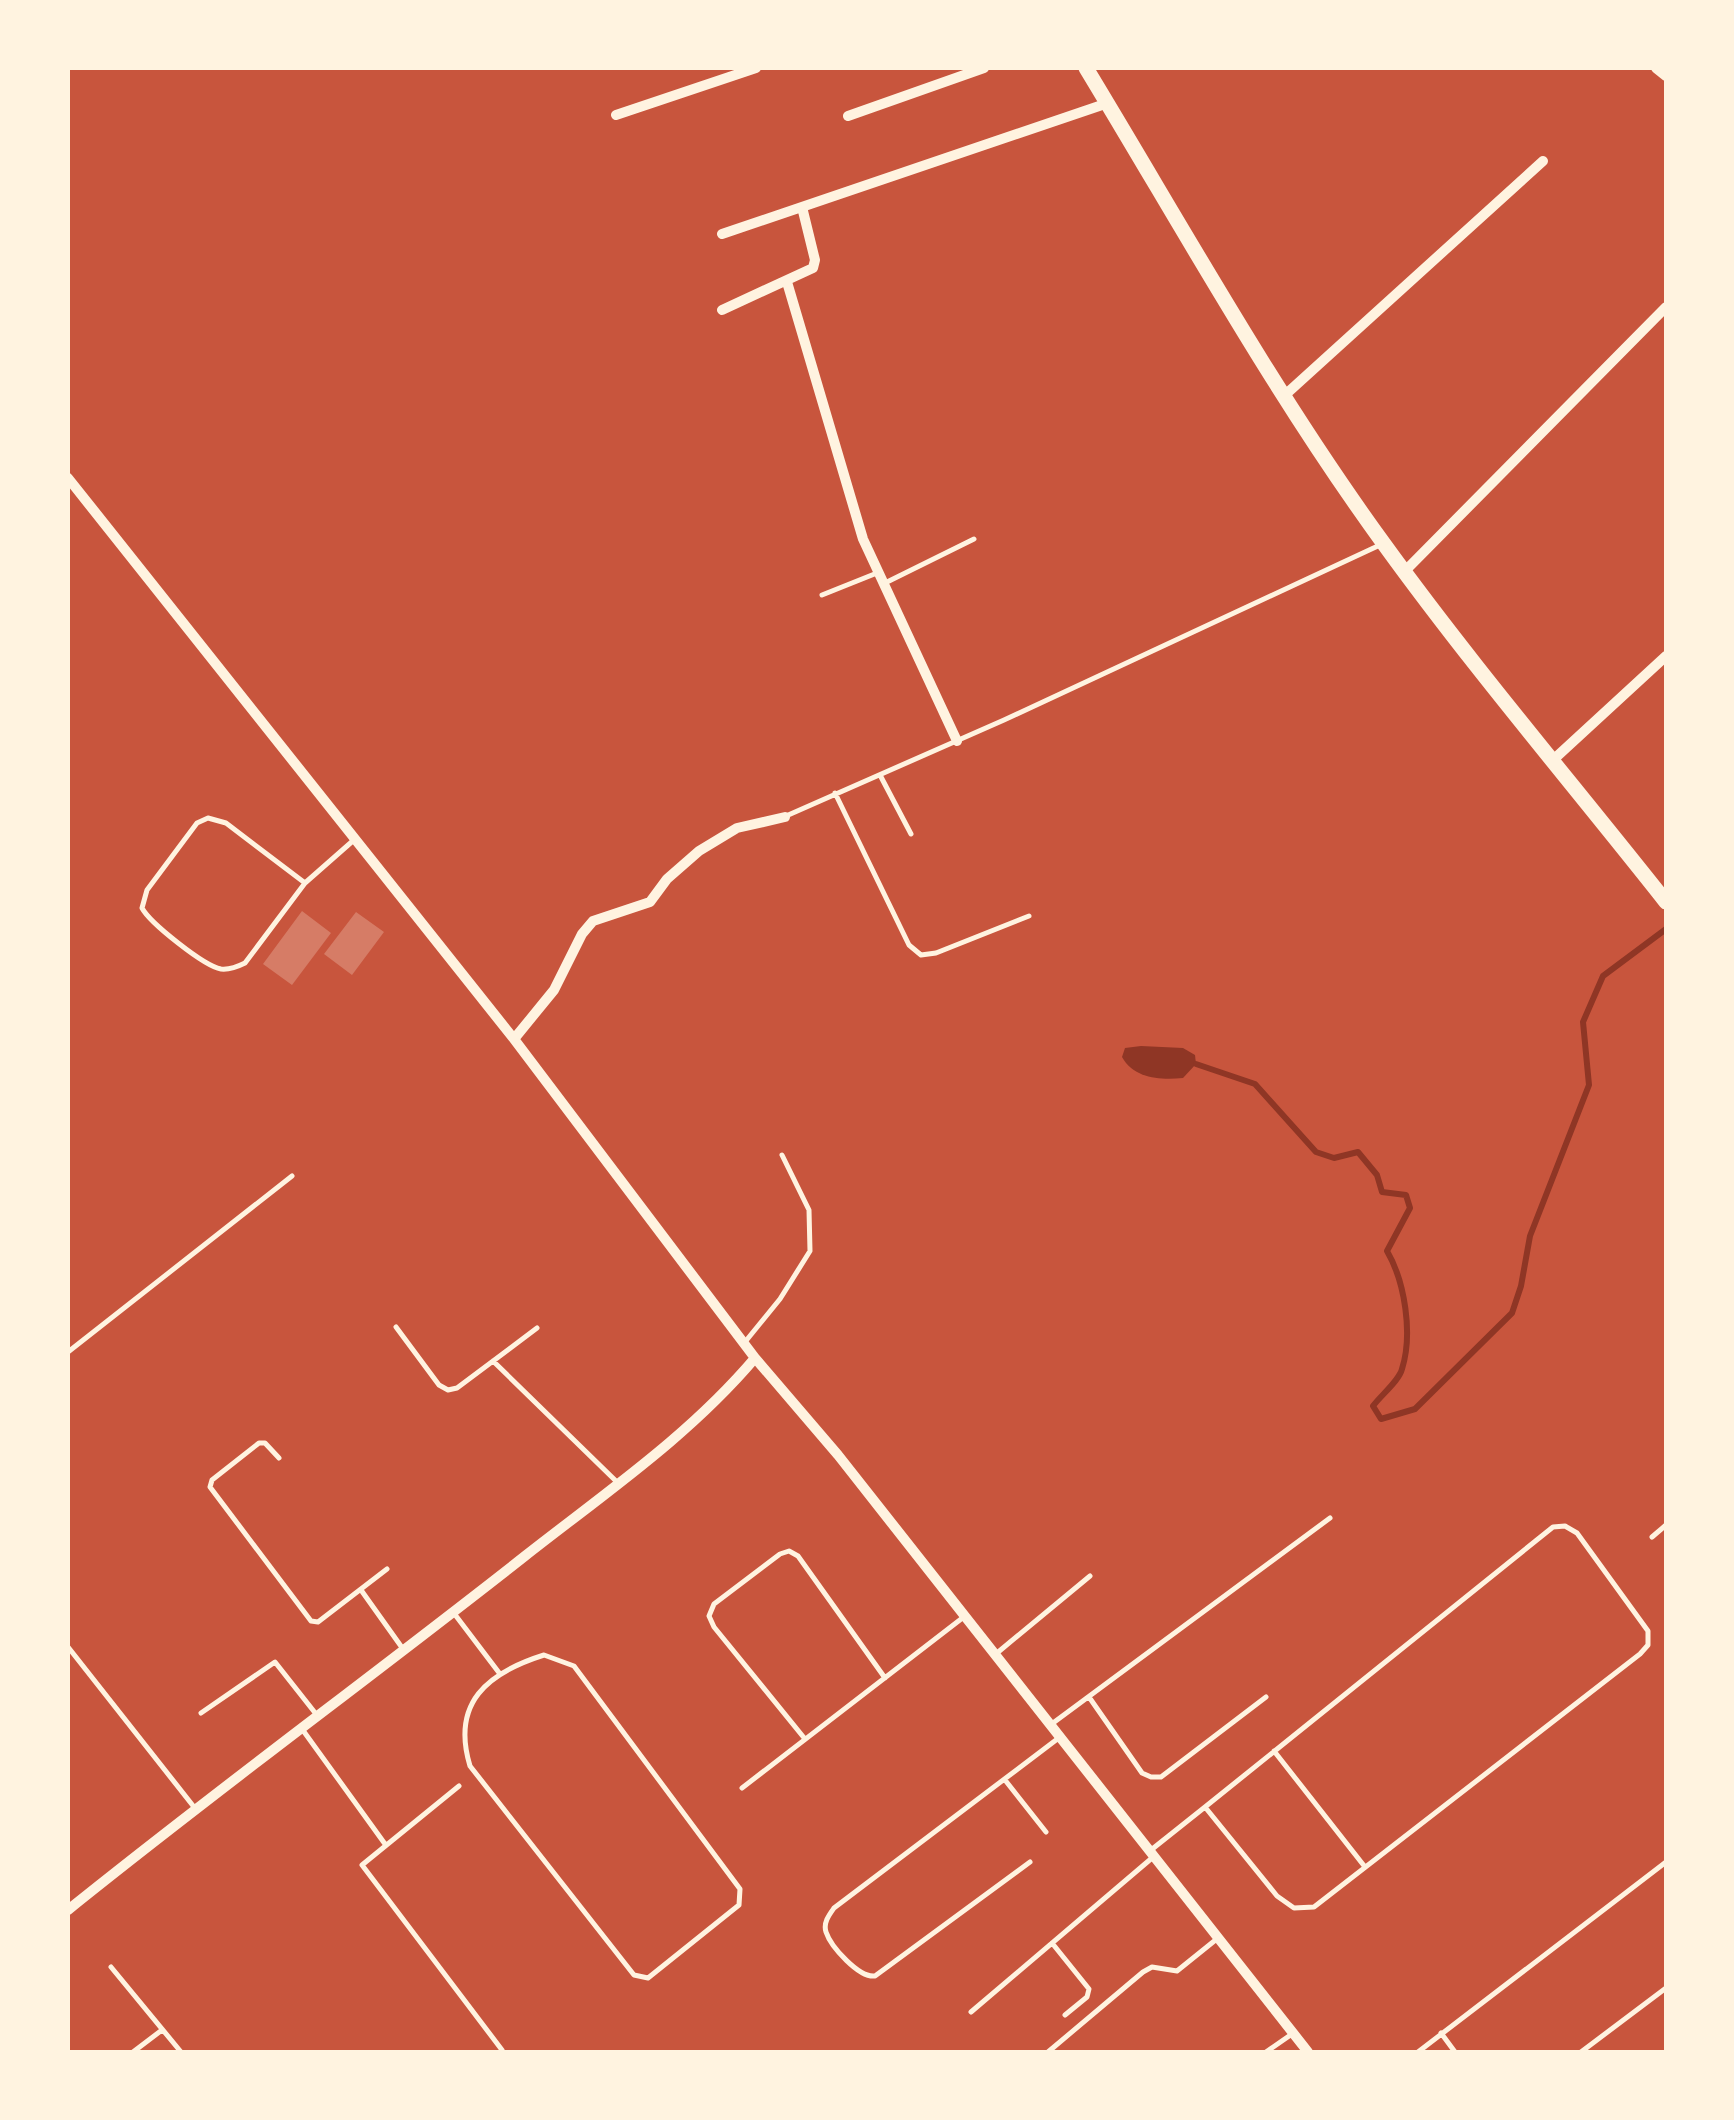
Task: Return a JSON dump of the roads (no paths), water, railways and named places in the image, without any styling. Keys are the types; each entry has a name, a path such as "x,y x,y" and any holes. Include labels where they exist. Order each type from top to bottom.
{"main road":[{"path":"1086,68 1240,326 1383,543 1666,902"}],"street":[{"path":"616,115 756,68"},
{"path":"848,116 984,68"},
{"path":"1656,68 1666,76"},
{"path":"722,234 1108,103"},
{"path":"1285,395 1543,161"},
{"path":"722,310 812,268 815,260 802,207"},
{"path":"787,282 863,539 957,741"},
{"path":"1405,571 1666,307"},
{"path":"68,478 514,1038 755,1358 838,1455 1308,2052"},
{"path":"1553,760 1666,656"},
{"path":"514,1038 554,990 582,934 593,921 650,902 667,879 699,851 737,828 784,817"},
{"path":"68,1910 194,1807 690,1428 755,1358"}],"lane":[{"path":"882,584 974,539"},
{"path":"784,817 1383,543"},
{"path":"822,595 877,573"},
{"path":"880,774 911,834"},
{"path":"835,792 910,945 921,955 936,953 1030,916"},
{"path":"305,883 226,823 208,818 197,824 147,890 142,908 150,920 210,964 233,969 245,963 305,883 355,839"},
{"path":"744,1342 780,1299 810,1250 809,1210 782,1155"},
{"path":"68,1352 292,1176"},
{"path":"396,1327 439,1386 448,1390 457,1388 537,1328"},
{"path":"493,1362 618,1483"},
{"path":"279,1458 265,1443 259,1443 212,1480 212,1493 311,1621 318,1622 388,1569"},
{"path":"1050,1725 1330,1518"},
{"path":"971,2012 1205,1807 1553,1527 1565,1526 1577,1533 1648,1631 1648,1645 1625,1666 1314,1907 1294,1908 1277,1896 1205,1807"},
{"path":"1652,1536 1666,1526"},
{"path":"805,1740 714,1628 710,1616 714,1604 780,1554 790,1552 798,1556 885,1678"},
{"path":"995,1655 1090,1576"},
{"path":"361,1590 402,1649"},
{"path":"454,1612 500,1674"},
{"path":"742,1788 965,1616"},
{"path":"68,1646 194,1807"},
{"path":"544,1656 574,1666 740,1889 739,1905 648,1978 634,1975 470,1766 462,1739 467,1710 500,1674 544,1656"},
{"path":"201,1713 275,1662 316,1714"},
{"path":"1089,1697 1142,1773 1151,1777 1161,1777 1266,1697"},
{"path":"300,1726 384,1844"},
{"path":"1030,1862 876,1976 866,1977 857,1972 826,1932 826,1918 834,1908 1060,1738"},
{"path":"1274,1751 1364,1867"},
{"path":"1005,1780 1046,1832"},
{"path":"460,1786 363,1861 362,1868 502,2050"},
{"path":"1418,2052 1666,1862"},
{"path":"1048,2052 1143,1972 1152,1968 1178,1971 1218,1938"},
{"path":"1052,1943 1090,1990 1065,2015"},
{"path":"111,1967 180,2052"},
{"path":"1580,2052 1666,1988"},
{"path":"133,2052 162,2030"},
{"path":"1266,2052 1293,2034"},
{"path":"1441,2034 1455,2052"}],"waterway":[{"path":"1196,1064 1255,1084 1316,1152 1334,1158 1358,1152 1377,1175 1382,1192 1406,1195 1410,1208 1387,1251 1405,1308 1407,1340 1402,1369 1373,1406 1381,1419 1415,1409 1512,1313 1530,1236 1589,1085 1583,1022 1603,976 1666,929"}]}
